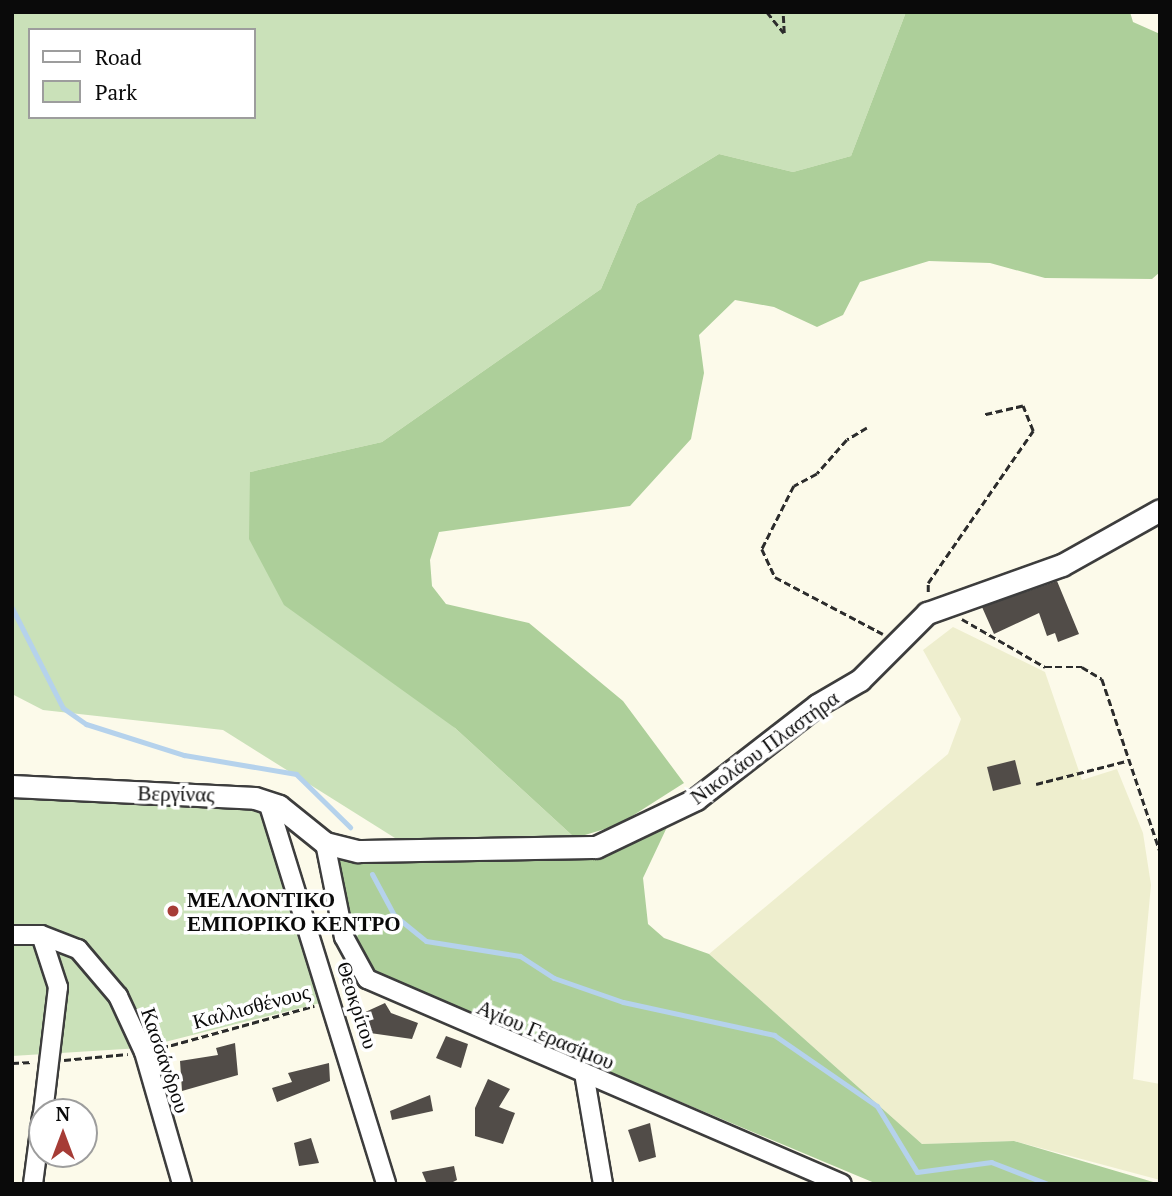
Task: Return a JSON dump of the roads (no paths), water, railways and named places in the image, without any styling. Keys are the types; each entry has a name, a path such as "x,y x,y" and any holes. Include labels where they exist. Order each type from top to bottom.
{"street":[{"name":"Νικολάου Πλαστήρα","path":"325,844 358,851 554,852 623,839 696,799 817,705 860,680 894,641 927,613 949,601 1062,565 1160,510"},
{"name":"Βεργίνας","path":"12,786 268,802"},
{"path":"268,802 325,844"},
{"name":"Θεοκρίτου","path":"268,802 332,1000 386,1184"},
{"name":"Αγίου Γερασίμου","path":"325,844 344,937 360,974 842,1184"},
{"name":"Κασσάνδρου","path":"12,935 41,935 78,949 108,982 144,1052 182,1184"},
{"path":"41,935 57,978 44,1098"},
{"path":"584,1073 603,1184"},
{"path":"796,1164 800,1184"}],"waterway":[{"path":"12,608 63,708 86,724 184,755 296,774 350,827"},
{"path":"372,874 394,915 426,941 520,956 554,978 623,1002 774,1035 877,1106 917,1172 991,1162 1048,1184"}],"place":[{"name":"ΜΕΛΛΟΝΤΙΚΟ ΕΜΠΟΡΙΚΟ ΚΕΝΤΡΟ","path":"173,911"}]}
